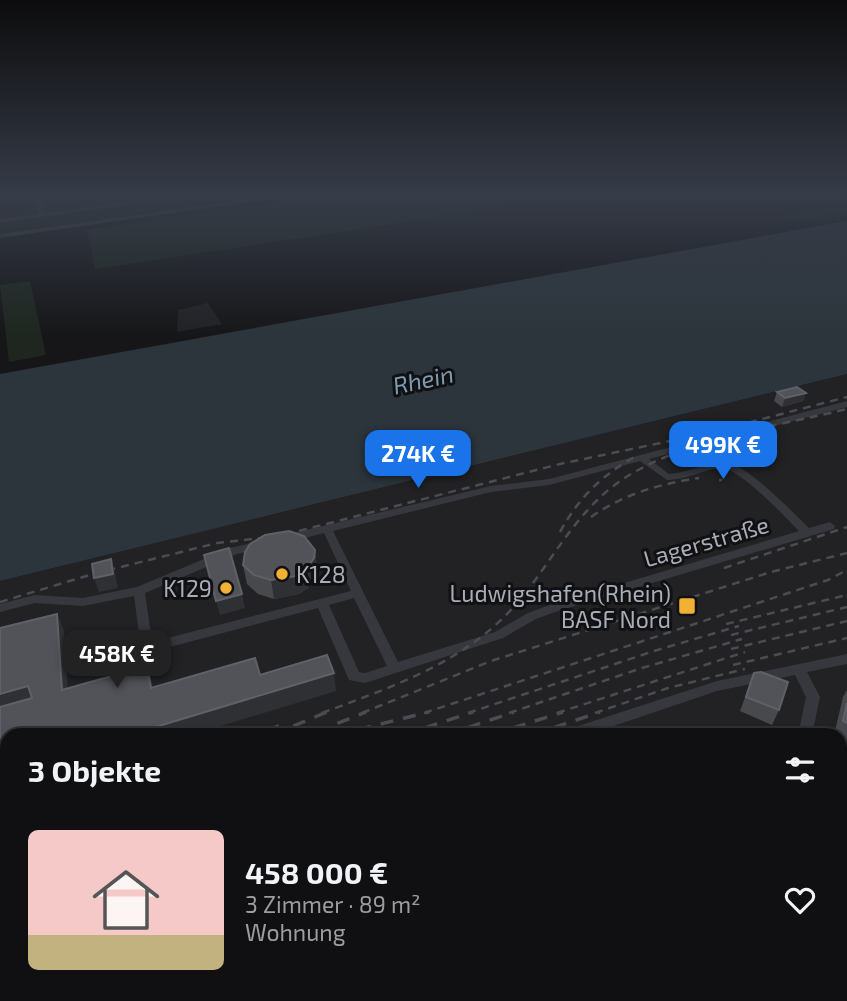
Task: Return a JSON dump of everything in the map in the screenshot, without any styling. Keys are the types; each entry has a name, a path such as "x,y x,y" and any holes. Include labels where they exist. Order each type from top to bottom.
{"street":[{"path":"0,608 35,599 83,602 139,591 234,551 491,489 530,486 643,459 847,404"},
{"path":"643,459 667,477 720,466 737,468 807,533"},
{"name":"Lagerstraße","path":"322,602 354,676 365,678 499,635 532,616 554,608 830,526"},
{"path":"327,529 394,668"},
{"path":"139,591 147,648 358,593"},
{"path":"605,728 717,686 847,659"},
{"path":"798,668 813,697 806,728"}],"shaded area":[{"path":"90,244 263,244 95,269"},
{"path":"30,281 46,355 9,362 0,285"},
{"path":"208,303 222,324 177,332 178,310"},
{"path":"847,374 847,728 0,728 0,581"}],"water":[{"name":"Rhein","path":"721,244 847,244 847,374 0,581 0,374"}],"building":[{"path":"797,387 806,393 785,398 777,392"},
{"path":"289,531 304,536 315,550 314,558 306,569 296,576 271,580 254,575 243,565 245,552 250,544 265,535"},
{"name":"K129","path":"229,548 242,594 216,601 204,555"},
{"path":"111,559 113,574 94,578 92,564"},
{"path":"57,614 62,690 147,666 151,688 255,658 260,675 327,655 334,673 152,728 0,728 0,707 32,698 28,686 0,694 0,628"},
{"path":"761,672 788,682 779,710 746,697 754,673"},
{"path":"847,703 847,723 843,721"}],"railway":[{"path":"681,440 847,397"},
{"path":"322,713 428,670 476,641 518,602 601,496 640,469 696,446 727,437 847,409"},
{"path":"0,602 93,574 217,543 279,536 560,464 689,437"},
{"path":"560,532 575,508 593,488 638,455"},
{"path":"591,517 642,491 699,478"},
{"path":"724,568 847,527"},
{"path":"362,713 491,661 771,572 847,553"},
{"path":"424,713 828,580 847,570"},
{"path":"726,624 847,595"},
{"path":"731,635 847,607"},
{"path":"731,649 847,621"},
{"path":"468,713 654,651 739,626"},
{"path":"733,665 847,638"},
{"path":"509,713 642,668 742,639"},
{"path":"557,713 745,652"},
{"path":"595,713 668,688 745,669"},
{"path":"289,728 327,712"},
{"path":"326,728 366,712"},
{"path":"364,728 429,712"},
{"path":"424,728 473,712"},
{"path":"467,728 514,712"},
{"path":"513,728 563,712"},
{"path":"553,728 600,712"},
{"path":"273,728 279,726"}],"place":[{"name":"K128","path":"282,574"},
{"name":"K129","path":"226,588"},
{"name":"Ludwigshafen(Rhein) BASF Nord","path":"687,606"}]}
